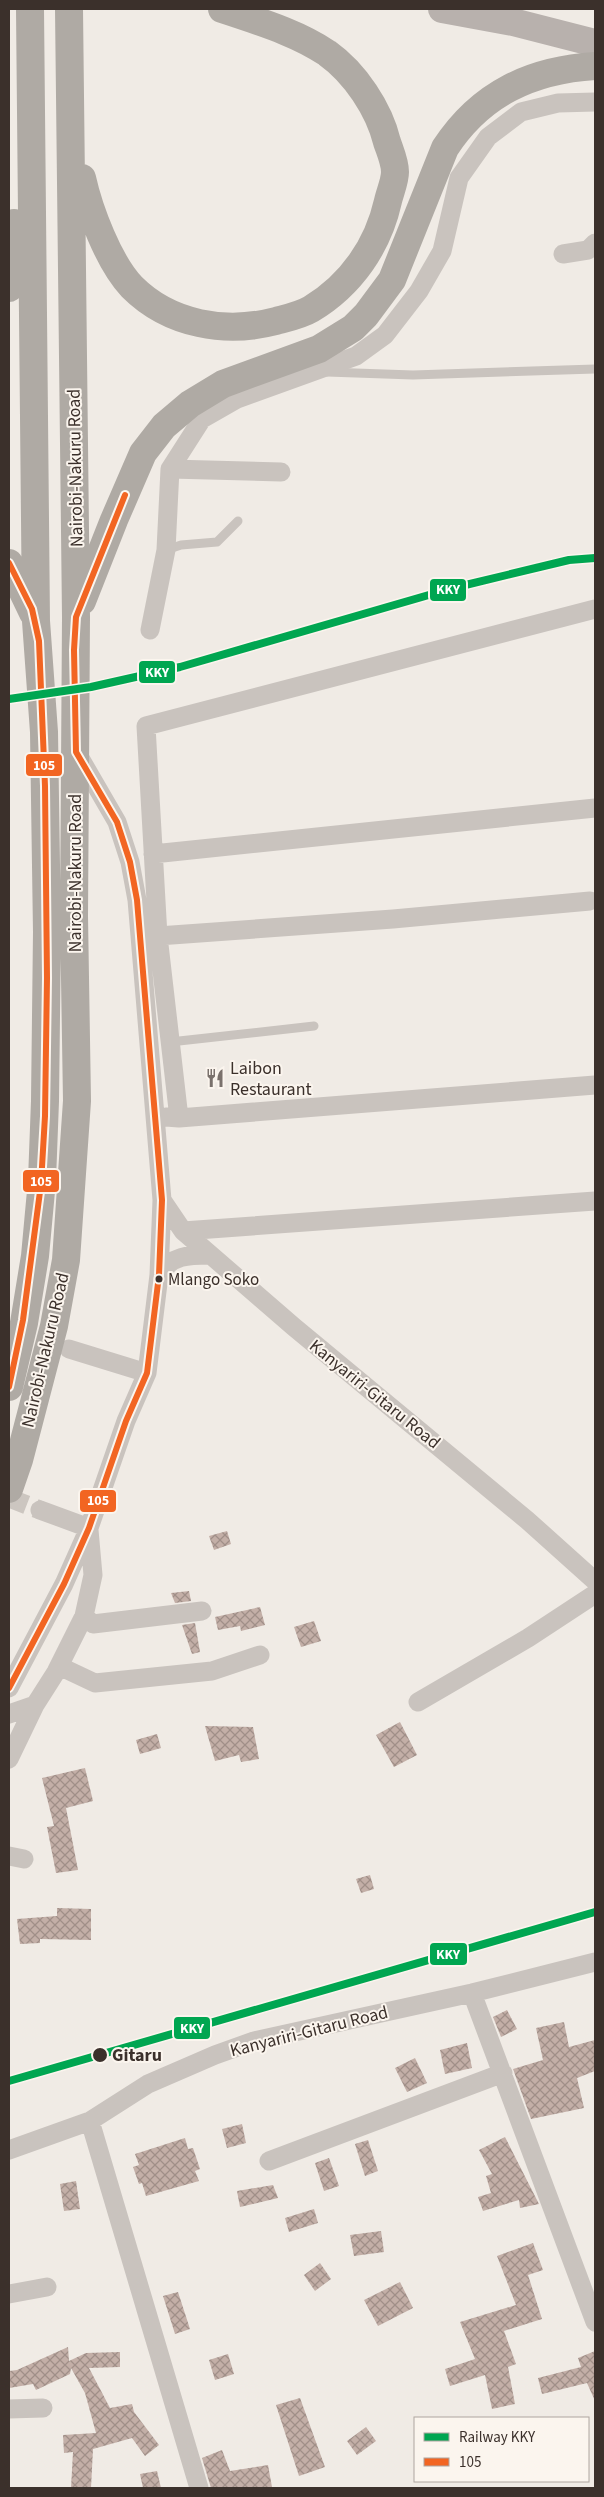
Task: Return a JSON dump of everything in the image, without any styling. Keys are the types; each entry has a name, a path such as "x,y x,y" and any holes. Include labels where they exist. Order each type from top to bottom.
{"highway":[{"path":"72,127 83,183 94,219 112,257 131,286 156,306 181,318 206,326 234,328 288,318 310,310 334,292 370,250 383,224 395,171 384,127 356,82 327,53 275,27 222,9"},
{"name":"Nairobi-Nakuru Road","path":"9,1489 45,1362 66,1260 77,1101 74,916 76,740 74,650 76,617 72,127 69,11"},
{"name":"Nairobi-Nakuru Road","path":"9,1387 24,1323 35,1256 42,1180 47,932 44,732 40,650 36,621 30,12"},
{"path":"76,617 114,520 143,453 164,426 190,404 223,384 319,349 353,328 366,316 392,280 445,148 456,130 480,108 510,87 557,70 595,66"},
{"path":"9,288 14,259 14,215 31,118"},
{"path":"9,563 36,621"}],"main road":[{"path":"442,9 513,22 595,43"}],"street":[{"path":"150,630 166,550 170,469 202,419 237,399 317,372 356,356 385,335 419,291 442,251 459,178 488,137 522,112 558,102 595,102"},
{"path":"563,254 588,250 595,243"},
{"path":"170,469 281,472"},
{"path":"179,1118 158,936 146,726 595,609"},
{"path":"9,1688 64,1584 89,1528 126,1421 147,1373 160,1275 162,1200 137,900 130,862 117,822 76,740"},
{"path":"153,854 595,808"},
{"path":"158,936 392,919 590,901"},
{"path":"155,1116 179,1118 595,1085"},
{"name":"Kanyariri-Gitaru Road","path":"162,1200 182,1231 513,1508 595,1581"},
{"path":"182,1231 595,1201"},
{"path":"160,1275 166,1265 177,1259 190,1255 210,1255"},
{"path":"69,1349 147,1373"},
{"path":"40,1510 89,1528"},
{"path":"9,1759 35,1705 59,1666 84,1616 93,1575 89,1528"},
{"path":"418,1702 528,1638 595,1594"},
{"path":"84,1616 93,1624 202,1611"},
{"path":"59,1666 95,1683 212,1671 260,1655"},
{"path":"9,1714 35,1705"},
{"name":"Kanyariri-Gitaru Road","path":"9,2150 90,2121 148,2084 216,2055 254,2042 472,1994 595,1962"},
{"path":"472,1994 595,2322"},
{"path":"269,2161 503,2073"},
{"path":"90,2121 199,2488"},
{"path":"9,2294 47,2287"},
{"path":"9,2409 43,2408"}],"lane":[{"path":"317,372 412,375 595,369"},
{"path":"166,550 181,545 217,542 238,521"},
{"path":"170,1042 314,1026"}],"building":[{"path":"227,1531 231,1544 214,1550 209,1536"},
{"path":"189,1591 191,1601 175,1603 171,1593"},
{"path":"260,1607 265,1625 241,1631 240,1626 218,1630 215,1617"},
{"path":"314,1621 321,1641 301,1647 294,1627"},
{"path":"195,1623 200,1652 192,1654 182,1625"},
{"path":"400,1722 417,1755 394,1767 376,1735"},
{"path":"205,1726 253,1727 259,1759 241,1762 239,1755 215,1761"},
{"path":"157,1734 161,1748 140,1754 136,1740"},
{"path":"85,1768 93,1801 66,1808 78,1870 56,1873 47,1827 54,1826 42,1778"},
{"path":"370,1875 374,1889 361,1893 356,1879"},
{"path":"57,1908 91,1909 91,1940 40,1939 40,1943 20,1944 17,1919 57,1916"},
{"path":"507,2010 517,2029 501,2037 493,2017"},
{"path":"564,2022 569,2047 595,2040 595,2071 577,2078 584,2108 531,2119 513,2069 543,2060 536,2028"},
{"path":"467,2043 472,2068 445,2074 440,2050"},
{"path":"415,2058 427,2083 407,2092 395,2068"},
{"path":"242,2124 246,2143 227,2148 222,2129"},
{"path":"505,2137 539,2204 520,2208 519,2200 483,2211 478,2197 491,2193 486,2176 492,2174 479,2150"},
{"path":"185,2138 188,2149 193,2148 200,2169 195,2171 199,2181 146,2196 142,2183 139,2184 133,2167 139,2165 135,2154"},
{"path":"368,2140 378,2171 365,2176 355,2144"},
{"path":"329,2158 339,2186 324,2191 315,2163"},
{"path":"76,2181 80,2209 64,2211 60,2184"},
{"path":"273,2185 278,2198 240,2207 237,2191"},
{"path":"314,2209 318,2223 289,2232 285,2218"},
{"path":"381,2231 384,2252 354,2256 350,2235"},
{"path":"533,2243 543,2270 528,2275 542,2319 504,2331 516,2364 508,2367 515,2404 492,2409 485,2375 450,2386 445,2369 475,2359 460,2322 516,2305 497,2256"},
{"path":"320,2263 331,2279 315,2291 304,2275"},
{"path":"400,2282 413,2308 378,2326 364,2300"},
{"path":"178,2292 190,2329 175,2334 163,2296"},
{"path":"68,2347 69,2361 86,2353 120,2352 120,2367 89,2368 110,2408 132,2404 134,2412 159,2445 145,2456 132,2438 93,2449 91,2488 71,2488 73,2452 64,2453 63,2435 96,2433 85,2393 71,2368 70,2374 36,2390 33,2384 9,2388 9,2371 17,2370"},
{"path":"595,2351 595,2401 587,2383 542,2394 538,2378 581,2367 578,2358"},
{"path":"228,2354 234,2374 215,2380 209,2360"},
{"path":"300,2398 325,2467 299,2476 276,2405"},
{"path":"366,2427 376,2441 357,2455 347,2441"},
{"path":"222,2450 230,2471 268,2465 272,2487 211,2488 202,2458"},
{"path":"157,2471 161,2488 143,2488 140,2474"}],"tunnel":[{"path":"9,1498 40,1510"}],"rail line":[{"name":"KKY","path":"9,699 91,687 180,667 453,588 569,560 595,558"},
{"name":"KKY","path":"9,2081 595,1912"}],"transit line":[{"name":"105","path":"9,1688 64,1584 89,1528 126,1421 147,1373 159,1275 162,1200 137,900 130,862 117,822 76,752 74,650 76,617 125,495"},
{"name":"105","path":"9,563 32,609 39,641 45,786 47,978 45,1116 41,1184 23,1320 9,1387"}],"place":[{"name":"Laibon Restaurant","path":"215,1078"},
{"name":"Mlango Soko","path":"159,1279"},
{"name":"Gitaru","path":"100,2055"}]}
